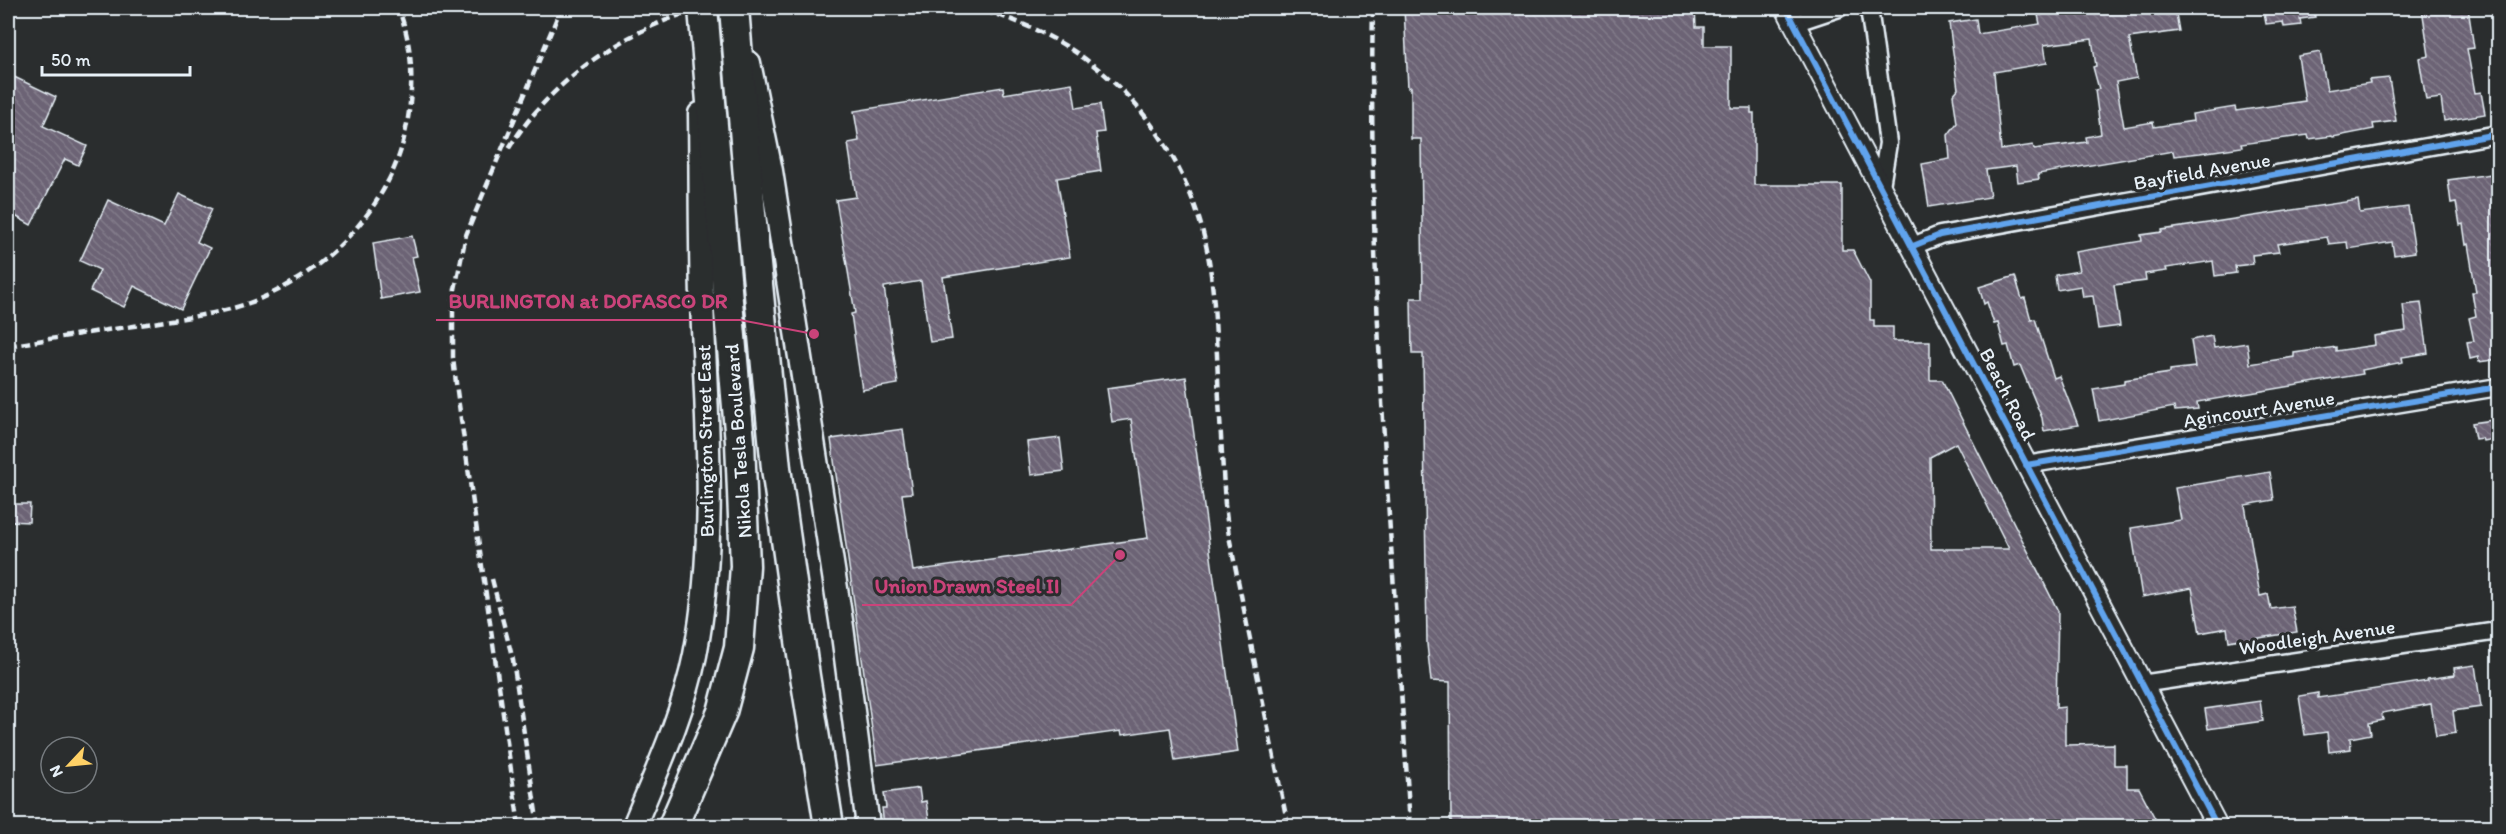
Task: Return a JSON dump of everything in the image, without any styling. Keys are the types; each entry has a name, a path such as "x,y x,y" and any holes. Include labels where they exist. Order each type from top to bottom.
{"highway":[{"name":"Nikola Tesla Boulevard","path":"673,826 722,712 739,648 745,566 740,442 701,8"},
{"name":"Nikola Tesla Boulevard","path":"736,8 751,213 785,540 829,826"}],"main road":[{"name":"Burlington Street East","path":"634,826 677,725 695,656 704,598 708,433 702,293 701,8"},
{"path":"736,8 775,193 849,669 868,826"}],"street":[{"path":"1790,15 1839,8"},
{"path":"1869,8 1888,143 1881,186"},
{"name":"Beach Road","path":"1790,15 2217,826"},
{"name":"Bayfield Avenue","path":"1913,246 1940,235 2499,134"},
{"name":"Agincourt Avenue","path":"2026,465 2499,387"},
{"name":"Woodleigh Avenue","path":"2141,684 2499,631"}],"building":[{"path":"1404,8 1695,8 1696,27 1704,27 1704,46 1731,46 1731,108 1751,108 1751,113 1754,113 1754,185 1842,185 1842,250 1853,250 1870,283 1870,320 1874,320 1874,327 1893,327 1893,341 1930,341 1930,380 1942,380 2058,611 2056,708 2065,707 2065,745 2114,744 2114,765 2127,765 2127,788 2139,788 2159,826 1451,826 1450,682 1431,681 1427,644 1423,354 1412,354 1411,298 1423,298 1421,139 1411,139 1411,87 1408,88","holes":["1956,443 2009,549 1931,549 1930,457"]},
{"path":"2062,8 2175,8 2179,31 2129,38 2137,78 2116,82 2124,127 2153,122 2154,127 2193,121 2192,114 2235,107 2236,111 2305,101 2298,56 2320,52 2327,90 2370,83 2369,80 2389,78 2396,121 2373,124 2374,129 2333,137 2309,139 2308,135 2174,156 2173,151 2038,174 2039,179 2018,182 2016,166 1986,170 1990,197 1929,207 1922,164 1950,159 1948,135 1957,123 1953,95 1958,89 1949,23 1976,19 1978,34 2040,24 2038,15 2062,12","holes":["2092,39 2096,66 2093,67 2099,89 2095,90 2101,134 2086,137 2087,142 2034,149 2033,145 2001,150 1994,72 2047,63 2044,45"]},
{"path":"2263,8 2314,8 2315,17 2300,19 2301,25 2284,27 2283,22 2266,24"},
{"path":"2422,8 2468,8 2474,48 2467,49 2475,93 2481,92 2485,114 2444,121 2441,98 2426,100 2419,58 2429,56"},
{"path":"8,74 56,97 43,126 87,146 78,165 65,159 31,225 8,212"},
{"path":"1072,83 1076,108 1100,104 1104,132 1096,133 1101,171 1057,178 1070,257 943,277 952,339 930,342 921,281 884,287 898,384 862,390 851,314 855,313 836,200 856,197 848,143 859,141 854,111 1003,87 1004,94"},
{"path":"2491,174 2499,217 2499,359 2479,362 2478,357 2470,359 2467,342 2474,341 2469,318 2476,316 2472,292 2476,292 2468,244 2466,245 2463,224 2460,225 2456,202 2451,203 2448,180"},
{"path":"179,194 212,209 197,242 210,248 181,309 134,286 124,307 90,291 100,270 80,261 108,200 164,226"},
{"path":"2358,200 2360,213 2408,207 2415,252 2394,255 2392,242 2348,249 2347,242 2329,244 2327,237 2277,244 2279,252 2252,255 2253,264 2235,266 2236,273 2215,276 2213,261 2166,268 2167,271 2145,274 2146,281 2114,285 2120,326 2098,329 2093,296 2083,297 2081,286 2057,290 2055,275 2079,271 2075,252 2142,241 2141,235 2162,232 2162,230"},
{"path":"412,236 417,256 412,257 420,292 381,299 373,243"},
{"path":"2015,276 2022,299 2025,298 2031,320 2035,319 2054,378 2059,376 2078,425 2044,431 2042,418 2020,365 2014,367 2008,345 2004,346 1998,323 1994,324 1987,302 1984,304 1979,287"},
{"path":"2421,303 2428,353 2402,357 2403,362 2362,370 2363,374 2197,402 2198,409 2175,411 2174,407 2099,421 2093,389 2124,384 2124,380 2170,373 2170,370 2195,367 2191,340 2212,336 2214,348 2247,343 2250,364 2294,357 2294,353 2336,347 2336,351 2375,345 2374,336 2406,331 2403,305"},
{"path":"1186,377 1238,752 1175,761 1170,728 1122,735 1121,731 877,765 831,439 903,429 912,493 902,494 913,571 1148,538 1131,419 1112,422 1107,388"},
{"path":"2499,419 2499,438 2483,441 2482,438 2475,439 2472,423"},
{"path":"1060,438 1064,471 1031,475 1027,442"},
{"path":"2270,472 2274,500 2245,505 2260,596 2268,594 2271,609 2292,606 2297,632 2229,641 2227,628 2200,633 2192,588 2142,597 2131,528 2181,520 2175,488"},
{"path":"8,504 30,504 29,522 8,521"},
{"path":"2475,665 2481,707 2453,711 2456,733 2436,736 2431,704 2382,713 2383,720 2369,723 2371,734 2350,738 2351,749 2329,752 2327,732 2305,735 2299,696 2318,693 2318,698 2428,681 2427,679 2455,675 2454,668"},
{"path":"2260,701 2263,721 2208,729 2205,709"},
{"path":"919,788 921,802 926,801 930,826 884,826 882,808 886,808 884,793"}],"railway":[{"path":"8,346 198,316 237,307 274,292 299,278 344,242 379,197 392,172 406,129 411,94 410,59 408,41 398,8"},
{"path":"519,826 457,391 453,358 453,299 466,235 561,8"},
{"path":"509,148 546,100 593,60 646,29 703,8"},
{"path":"971,8 1016,21 1057,41 1094,66 1127,96 1155,130 1179,168 1196,210 1208,255 1213,292 1225,505 1229,536 1288,826"},
{"path":"1373,8 1372,111 1378,315 1410,826"},
{"path":"492,579 513,660 538,826"}],"cycle path":[{"path":"1786,8 2217,826"},
{"path":"1913,246 1940,235 2498,134"},
{"path":"2026,465 2498,387"}],"place":[{"name":"BURLINGTON at DOFASCO DR","path":"814,334"},
{"name":"Union Drawn Steel II","path":"1120,555"}]}
